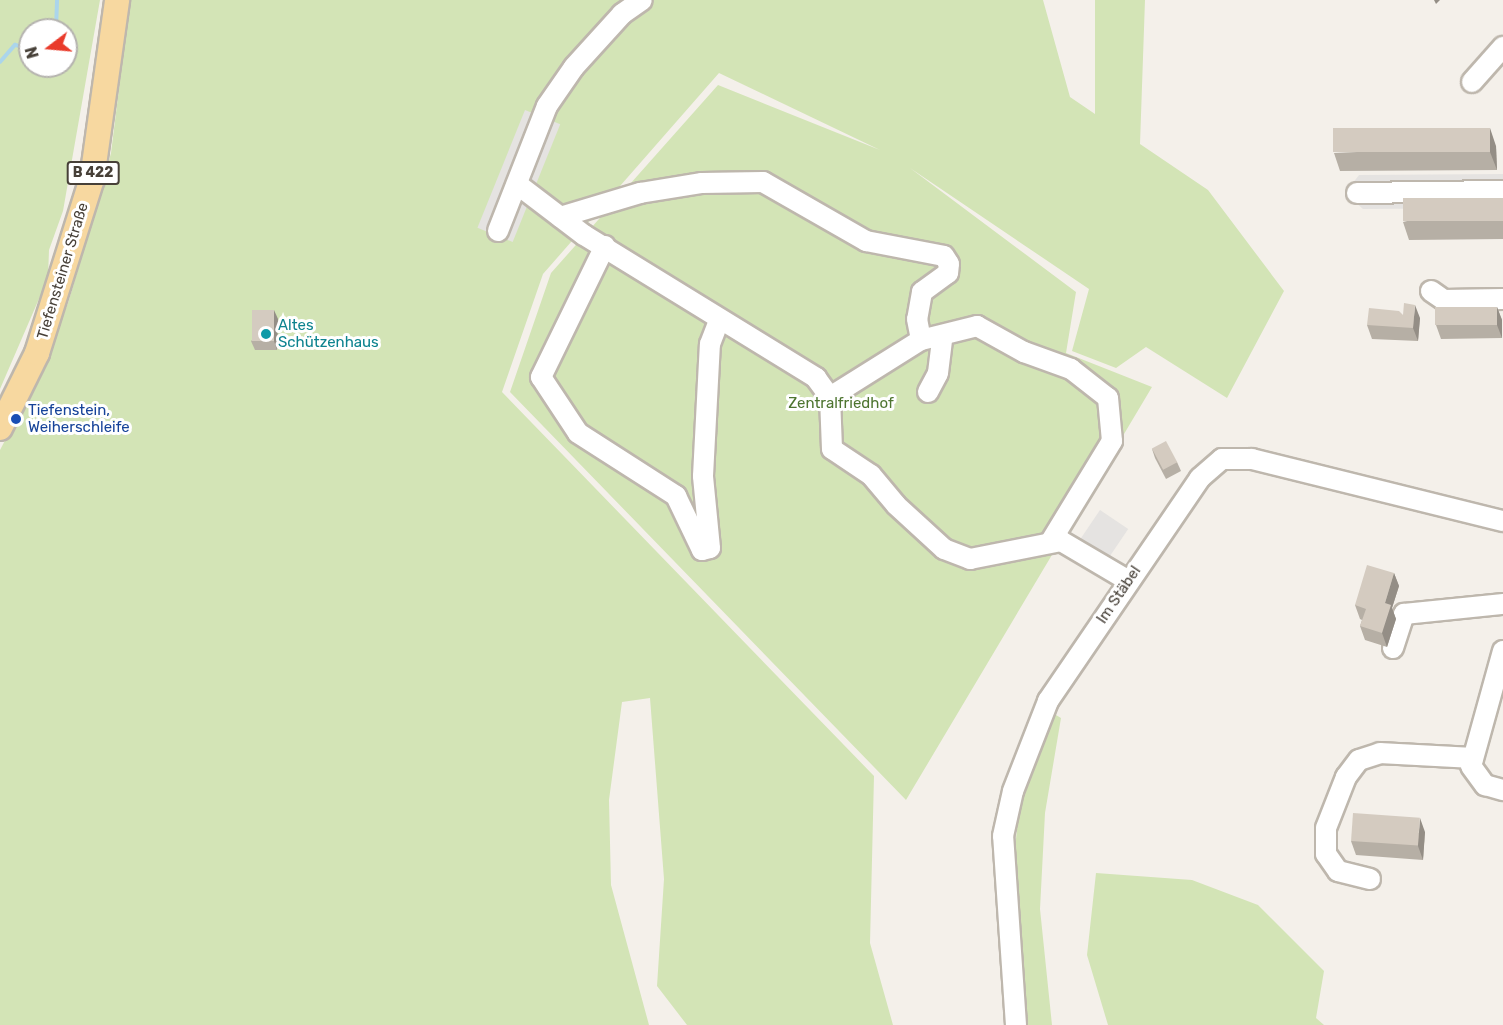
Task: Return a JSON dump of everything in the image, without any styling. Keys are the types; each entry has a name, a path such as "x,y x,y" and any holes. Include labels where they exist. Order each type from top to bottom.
{"main road":[{"name":"Tiefensteiner Straße","path":"0,428 37,353 92,179 117,0"}],"street":[{"path":"498,231 547,106 574,67 622,14 642,0"},
{"path":"1472,82 1503,47"},
{"path":"560,217 640,193 702,183 763,182 866,241 944,256 949,264 948,273 922,292 917,319 921,340"},
{"path":"517,184 560,217 719,320 816,378 830,398 832,449 871,475 896,506 944,549 970,559 1051,541 1061,541 1129,581"},
{"path":"1357,193 1503,191"},
{"path":"605,246 541,377 578,433 676,496 702,550 710,549 703,476 710,344 719,320"},
{"path":"1431,291 1444,300 1503,299"},
{"path":"830,398 921,340 977,326 1024,351 1071,369 1108,398 1112,441 1051,541"},
{"path":"928,392 938,373 943,335"},
{"name":"Im Stäbel","path":"1016,1025 1003,836 1012,791 1048,701 1200,478 1222,459 1252,459 1503,520"},
{"path":"1393,648 1404,614 1503,604"},
{"path":"1503,651 1471,766 1485,785 1503,790"},
{"path":"1370,879 1338,872 1326,854 1326,828 1346,777 1359,760 1380,753 1473,758"}],"green space":[{"path":"0,0 100,0 63,211 49,250 48,278 0,389"},
{"name":"Zentralfriedhof","path":"130,0 1043,0 1070,97 1095,114 1095,0 1145,0 1140,144 1208,190 1284,291 1227,398 1146,347 1116,368 1072,351 1089,289 910,168 1076,292 1066,353 1152,387 906,800 510,392 551,273 718,85 880,150 719,73 543,274 502,392 874,776 870,943 893,1025 687,1025 657,986 664,879 650,698 622,702 609,800 611,885 649,1025 0,1025 0,450 40,374 68,303 95,213 111,153"},
{"path":"1051,712 1061,718 1045,813 1040,909 1052,1025 1020,1025 1014,856 1022,786"},
{"path":"1096,873 1192,880 1258,905 1324,971 1316,1018 1324,1025 1108,1025 1087,955"}],"shaded area":[{"path":"525,110 560,124 513,242 477,228"},
{"path":"1503,174 1503,208 1363,209 1353,200 1352,184 1359,175"},
{"path":"1100,510 1128,529 1103,566 1075,547"}],"building":[{"path":"1333,128 1490,128 1490,152 1333,152"},
{"path":"1403,198 1503,198 1503,221 1403,221"},
{"path":"1404,303 1415,305 1413,328 1367,325 1369,308 1399,311 1403,315"},
{"path":"1435,307 1497,307 1497,325 1435,325"},
{"path":"252,310 274,310 274,341 252,341"},
{"path":"1166,441 1177,462 1163,470 1152,449"},
{"path":"1367,565 1394,573 1385,603 1391,605 1382,633 1360,626 1366,609 1355,605"},
{"path":"1353,813 1420,818 1418,846 1351,841"}],"waterway":[{"path":"56,18 57,0"},
{"path":"0,62 15,45 18,46"}],"place":[{"name":"Altes Schützenhaus","path":"266,334"},
{"name":"Tiefenstein, Weiherschleife","path":"16,419"}]}
